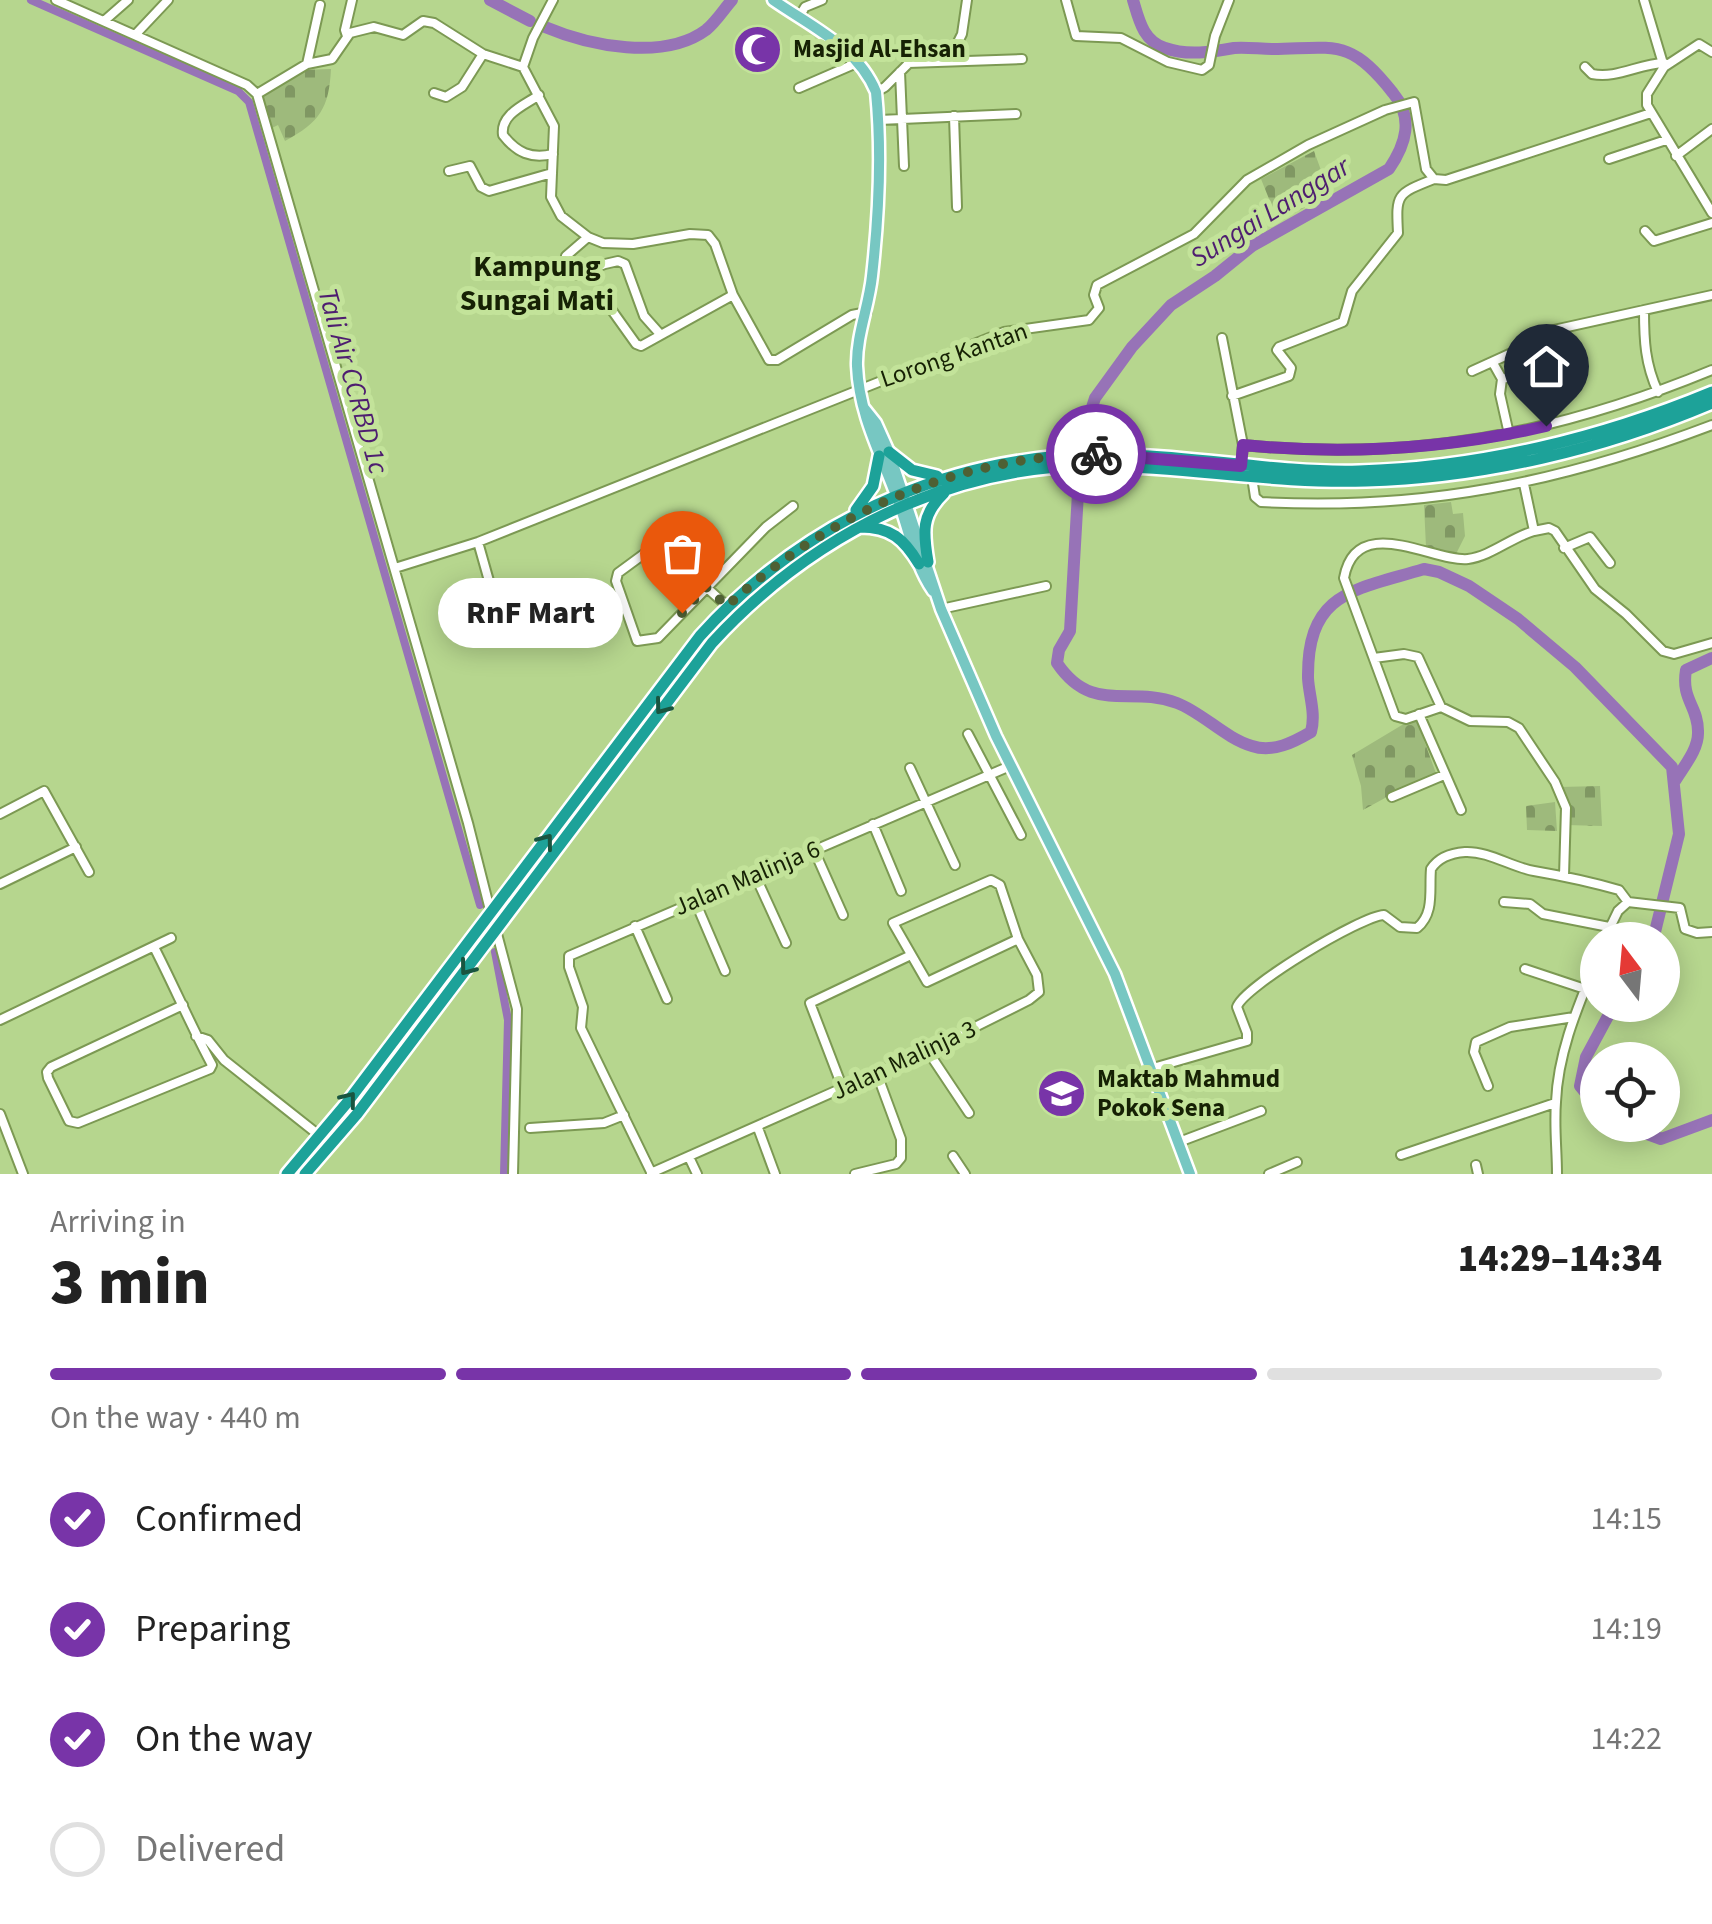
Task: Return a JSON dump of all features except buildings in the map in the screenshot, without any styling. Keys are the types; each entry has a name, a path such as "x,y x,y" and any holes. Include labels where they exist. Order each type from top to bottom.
{"highway":[{"path":"287,1174 491,914 676,665 727,606 776,566 856,520 948,482 996,476 1054,462 1138,455 1241,466 1358,471 1484,458 1626,424 1712,392"},
{"path":"1091,460 1252,477 1376,481 1486,469 1586,446 1712,403"},
{"path":"310,1171 712,643 766,590 856,520 884,454 912,470 948,482"},
{"path":"924,563 923,523 948,482"},
{"path":"856,520 897,534 924,563"}],"main road":[{"path":"773,0 858,62 876,92 879,188 867,312 858,346 864,408 941,609 1010,766 1091,920 1153,1068 1190,1174"}],"street":[{"path":"56,0 247,85 257,94 396,568 491,914"},
{"path":"104,21 128,0"},
{"path":"136,35 168,0"},
{"path":"347,36 352,0"},
{"path":"523,66 553,0"},
{"path":"799,18 805,7 822,0"},
{"path":"876,92 916,56 956,46 962,34 967,0"},
{"path":"1066,0 1076,36 1122,38 1168,62 1198,69 1206,68 1229,0"},
{"path":"1644,0 1664,65"},
{"path":"307,64 320,5"},
{"path":"257,94 307,64 332,59 347,36 374,26 404,35 423,20 434,23 482,54 523,66 554,126 554,206 588,238 621,244 705,233 715,244 733,296 766,357 772,361 852,316 867,312"},
{"path":"1712,52 1699,44 1664,65 1647,94 1651,112 1666,140 1708,195 1712,213"},
{"path":"434,93 446,97 454,94 482,54"},
{"path":"908,64 1022,59"},
{"path":"799,88 858,62"},
{"path":"1585,67 1592,74 1610,76 1644,65 1664,65"},
{"path":"900,72 904,166"},
{"path":"540,96 506,119 502,131 506,140 528,156 553,154"},
{"name":"Lorong Kantan","path":"860,388 1004,332 1089,320 1098,308 1094,295 1098,285 1194,234 1246,180 1308,145 1385,110 1414,102 1426,170 1434,179"},
{"path":"1232,396 1287,378 1292,372 1277,350 1279,347 1342,322 1352,291 1398,233 1394,212 1406,190 1651,112"},
{"path":"878,120 1016,114"},
{"path":"954,116 957,207"},
{"path":"1676,156 1712,129"},
{"path":"1609,159 1666,140"},
{"path":"449,171 470,166 488,191 552,173"},
{"path":"1645,231 1654,241 1712,223"},
{"path":"588,238 566,256 570,274 622,262 636,288 644,316 660,334"},
{"path":"1472,371 1521,348 1531,335 1712,295"},
{"path":"601,296 638,346 733,296"},
{"path":"1644,310 1645,350 1658,392"},
{"path":"1222,338 1243,445 1241,466"},
{"path":"1502,380 1522,370 1521,348"},
{"path":"1493,362 1502,380 1500,394 1509,434"},
{"path":"1243,445 1377,450 1509,434 1567,422 1712,370"},
{"path":"396,568 478,542 860,388"},
{"path":"1252,477 1257,500 1274,503 1438,496 1524,484 1712,425"},
{"path":"1524,484 1534,531"},
{"path":"652,548 618,573 616,581 638,642 658,638 766,527 793,506"},
{"path":"1441,707 1406,719 1396,716 1346,584 1351,561 1369,547 1412,545 1465,560 1534,531 1552,529 1595,590 1663,651 1674,654 1712,642"},
{"path":"1564,548 1590,537 1610,563"},
{"path":"478,542 490,584 490,591 479,602 480,612"},
{"path":"941,609 1046,586"},
{"path":"706,587 727,606"},
{"path":"1374,658 1404,654 1418,657 1441,707 1470,721 1508,722 1518,728 1562,792 1566,808 1564,876"},
{"path":"1419,714 1461,810"},
{"path":"968,734 1021,835"},
{"name":"Jalan Malinja 6","path":"624,1115 580,1021 583,1007 569,967 570,956 1010,766"},
{"path":"910,768 956,865"},
{"path":"1392,797 1444,774"},
{"path":"0,814 44,791 89,872"},
{"path":"873,824 902,891"},
{"path":"0,884 76,847"},
{"path":"814,850 843,916"},
{"path":"1153,1068 1247,1041 1237,1007 1243,995 1305,953 1371,917 1384,915 1400,927 1417,928 1425,922 1430,908 1431,869 1442,858 1466,852 1619,890 1633,902 1680,908 1685,929 1712,932"},
{"path":"755,876 786,944"},
{"name":"Jalan Malinja 3","path":"652,1173 877,1074 1039,992 1037,975 1018,939 1000,885 991,880 892,923 911,955"},
{"path":"695,902 726,971"},
{"path":"1504,902 1530,904 1544,914 1584,922"},
{"path":"1612,922 1618,911 1633,902"},
{"path":"634,926 667,999"},
{"path":"496,930 517,1009 514,1174"},
{"path":"0,1020 171,938"},
{"path":"843,1089 810,1003 911,955 927,982 1018,939"},
{"path":"154,947 183,1005 196,1036 212,1065 207,1072 72,1124 46,1072 183,1005"},
{"path":"1525,970 1580,987"},
{"path":"1557,1174 1559,1075 1580,1002"},
{"path":"1488,1086 1474,1052 1476,1042 1510,1027 1574,1017"},
{"path":"196,1036 208,1040 242,1074 320,1136"},
{"path":"928,1050 970,1113"},
{"path":"855,1174 896,1164 902,1158 902,1138 877,1074"},
{"path":"1401,1155 1556,1103"},
{"path":"1179,1142 1261,1110"},
{"path":"0,1114 23,1174"},
{"path":"530,1128 604,1123 624,1115 652,1173"},
{"path":"758,1128 776,1174"},
{"path":"953,1156 965,1174"},
{"path":"689,1157 697,1174"},
{"path":"1269,1174 1297,1162"}],"green space":[{"path":"331,69 325,104 307,127 285,141 278,125 270,129 260,96 299,70"},
{"path":"1314,151 1330,195 1278,221 1261,179"},
{"path":"1451,502 1453,514 1463,513 1465,536 1455,556 1426,547 1424,505"},
{"path":"1412,719 1418,724 1437,776 1363,810 1352,755"},
{"path":"1600,786 1602,826 1566,825 1560,787"},
{"path":"1555,802 1557,831 1527,830 1526,806"}],"waterway":[{"name":"Tali Air CCRBD 1c","path":"31,0 238,91 249,102 480,905"},
{"path":"490,0 530,21"},
{"path":"545,27 605,44 648,48 669,45 706,30 732,0"},
{"name":"Sungai Langgar","path":"1133,0 1147,35 1158,45 1173,50 1327,48 1353,55 1378,75 1400,102 1405,131 1389,169 1252,246 1171,305 1132,347 1095,398 1081,441 1070,631 1059,650 1057,663 1084,689 1177,703 1242,742 1260,748 1275,747 1311,732 1310,649 1316,627 1326,611 1340,599 1377,583 1424,569 1439,572 1469,586 1518,619 1575,667 1672,767 1679,834 1657,922"},
{"path":"1675,781 1698,738 1686,689 1686,670 1712,658"},
{"name":"Tali Air CCRBD 1c","path":"495,952 508,1020 504,1174"},
{"name":"Sungai Langgar","path":"1594,1042 1605,1022"},
{"name":"Sungai Langgar","path":"1680,1132 1712,1120"}],"way so far":[{"path":"682,613 706,587 727,606 818,536 854,514 904,492 994,464 1096,454"}],"place":[{"name":"Masjid Al-Ehsan","path":"758,49"},
{"name":"RnF Mart","path":"682,613"},
{"name":"Maktab Mahmud Pokok Sena","path":"1062,1093"}],"district":[{"name":"Kampung Sungai Mati","path":"537,283"}],"route":[{"path":"1096,454 1241,466 1243,445 1377,450 1546,426"}]}
